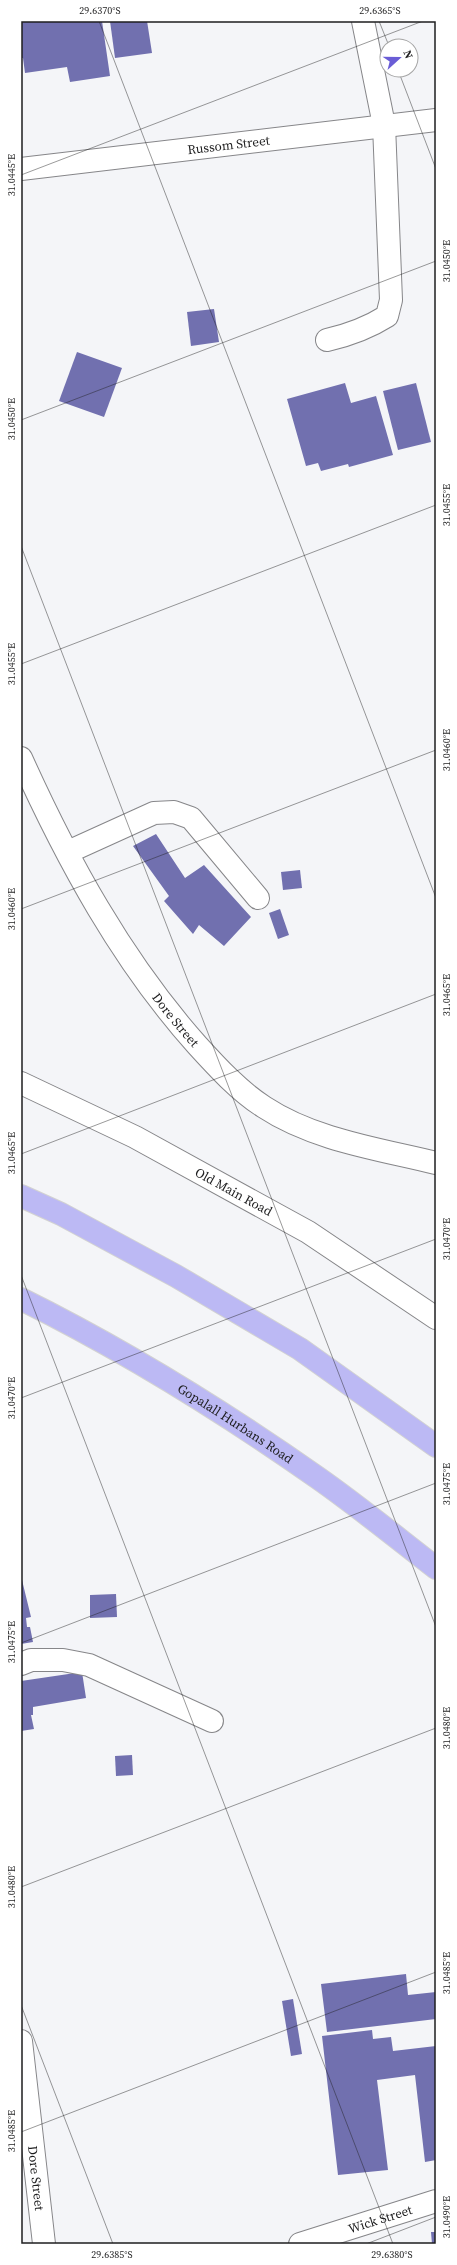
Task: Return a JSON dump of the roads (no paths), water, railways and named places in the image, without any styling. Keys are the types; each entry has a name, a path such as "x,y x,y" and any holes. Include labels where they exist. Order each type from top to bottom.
{"main road":[{"path":"21,1196 61,1214 176,1276 300,1349 436,1446"},
{"name":"Gopalall Hurbans Road","path":"21,1298 114,1348 248,1430 319,1479 436,1568"}],"street":[{"path":"327,340 351,334 374,324 387,316 391,300 384,125 363,21"},
{"name":"Russom Street","path":"21,169 436,120"},
{"name":"Dore Street","path":"21,758 68,852 125,955 169,1014 222,1072 264,1107 296,1124 327,1135 436,1163"},
{"path":"68,852 154,813 174,812 191,818 258,898"},
{"name":"Old Main Road","path":"21,1083 135,1137 308,1232 436,1318"},
{"path":"21,1664 31,1660 63,1660 89,1666 212,1721"},
{"name":"Dore Street","path":"21,2041 24,2086 44,2244"},
{"name":"Wick Street","path":"300,2244 436,2201"}]}
